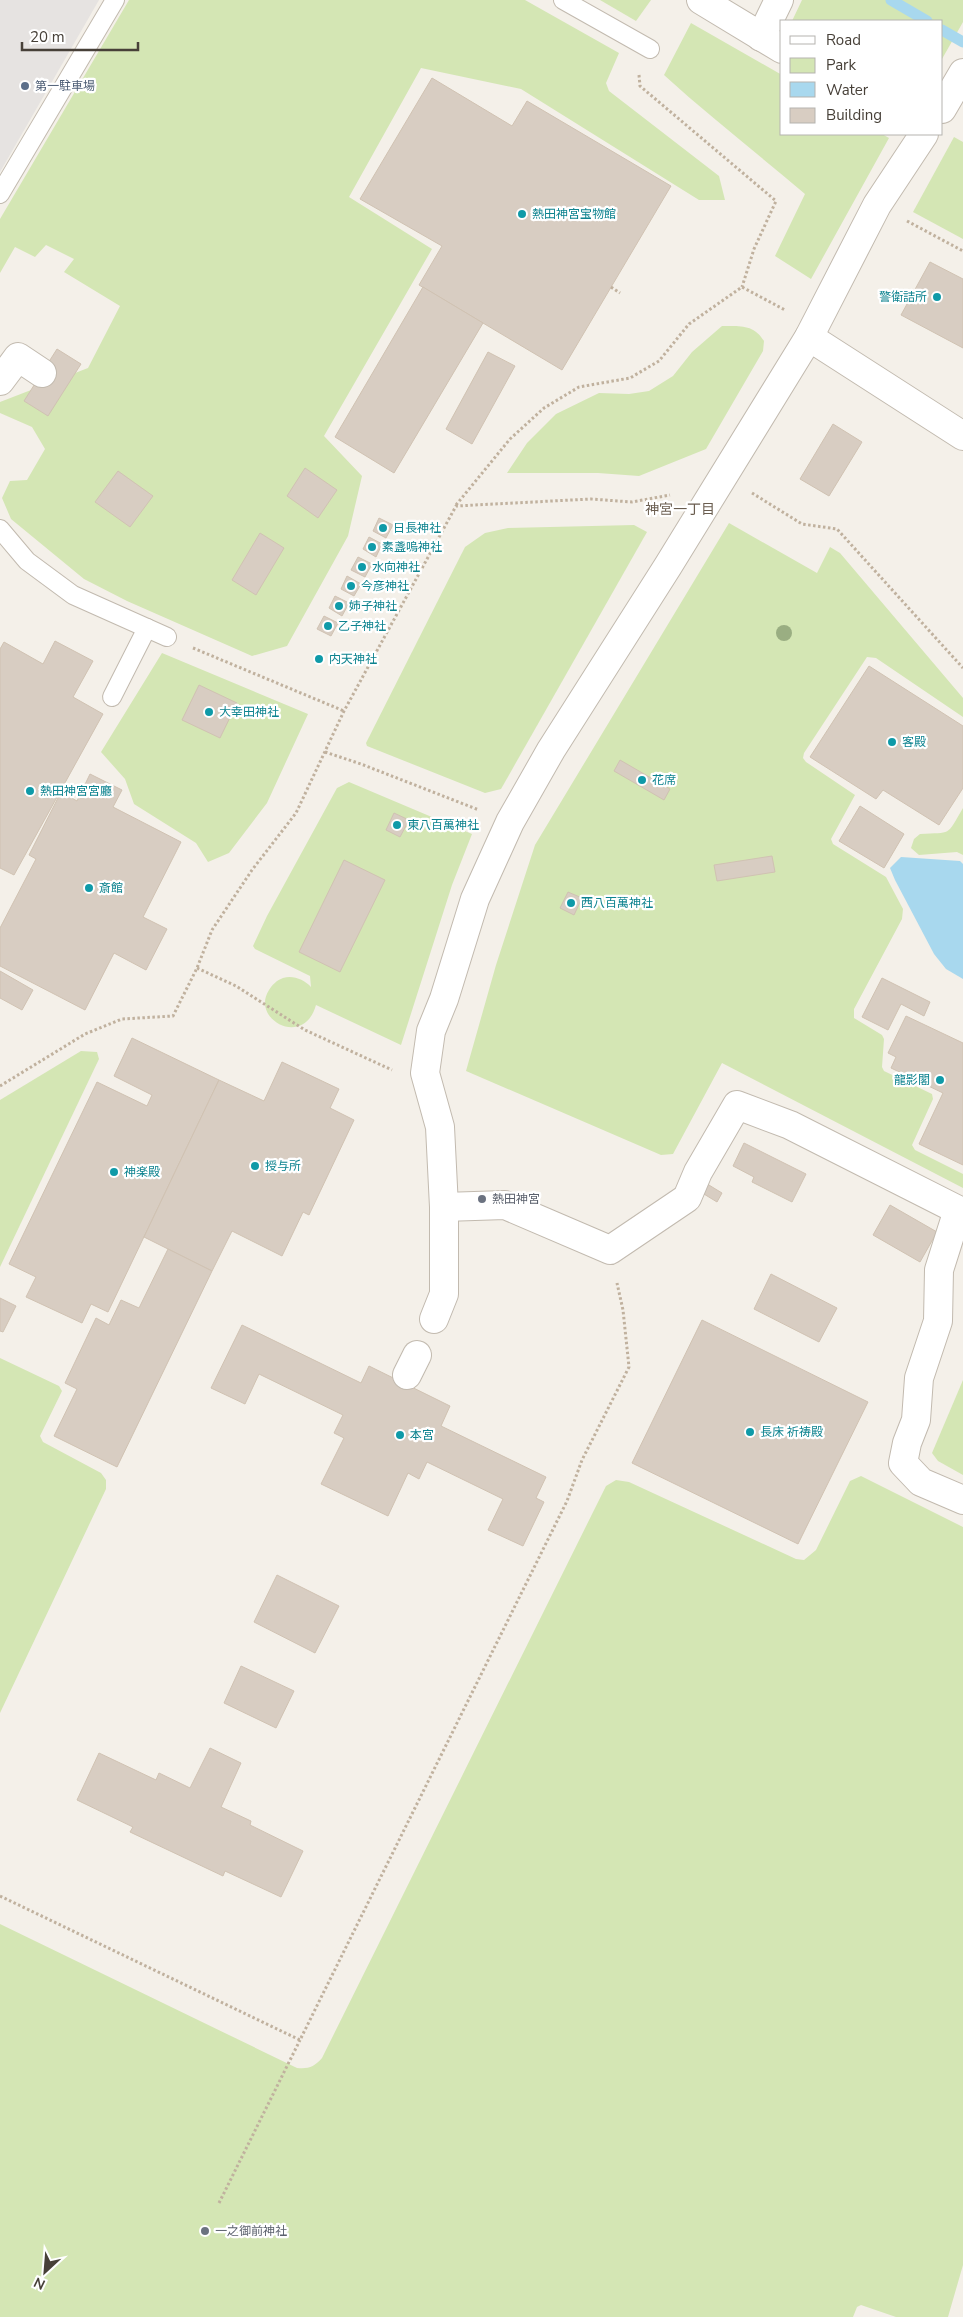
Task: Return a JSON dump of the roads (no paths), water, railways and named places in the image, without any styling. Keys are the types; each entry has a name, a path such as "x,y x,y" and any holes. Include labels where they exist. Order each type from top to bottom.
{"street":[{"path":"702,0 771,43 778,0"},
{"path":"943,107 963,73"},
{"path":"434,1319 444,1294 444,1207 440,1127 425,1072 431,1031 444,999 475,898 510,822 551,750 722,480 809,337 877,205 923,135"},
{"path":"809,337 963,436"},
{"path":"0,381 18,357 42,372"},
{"path":"444,1207 505,1205 610,1250 687,1198 698,1172 737,1105 790,1125 958,1210 939,1270 938,1321 919,1378 916,1420 907,1443 903,1463 921,1482 963,1500"}],"lane":[{"path":"0,194 115,0"},
{"path":"563,0 650,49"},
{"path":"0,529 27,561 73,595 167,637"},
{"path":"112,696 147,628"}],"water":[{"path":"901,857 960,861 963,864 963,979 946,969 934,954 895,880 890,868"}],"waterway":[{"path":"891,0 925,20"},
{"path":"943,31 963,42"}],"place":[{"name":"第一駐車場","path":"25,86"},
{"name":"熱田神宮宝物館","path":"522,214"},
{"name":"警衛詰所","path":"937,297"},
{"name":"日長神社","path":"383,528"},
{"name":"素盞嗚神社","path":"372,547"},
{"name":"水向神社","path":"362,567"},
{"name":"今彦神社","path":"351,586"},
{"name":"姉子神社","path":"339,606"},
{"name":"乙子神社","path":"328,626"},
{"name":"内天神社","path":"319,659"},
{"name":"大幸田神社","path":"209,712"},
{"name":"客殿","path":"892,742"},
{"name":"花席","path":"642,780"},
{"name":"熱田神宮宮廳","path":"30,791"},
{"name":"東八百萬神社","path":"397,825"},
{"name":"斎館","path":"89,888"},
{"name":"西八百萬神社","path":"571,903"},
{"name":"龍影閣","path":"940,1080"},
{"name":"授与所","path":"255,1166"},
{"name":"神楽殿","path":"114,1172"},
{"name":"熱田神宮","path":"482,1199"},
{"name":"長床 祈祷殿","path":"750,1432"},
{"name":"本宮","path":"400,1435"},
{"name":"一之御前神社","path":"205,2231"}],"district":[{"name":"神宮一丁目","path":"680,509"}]}
